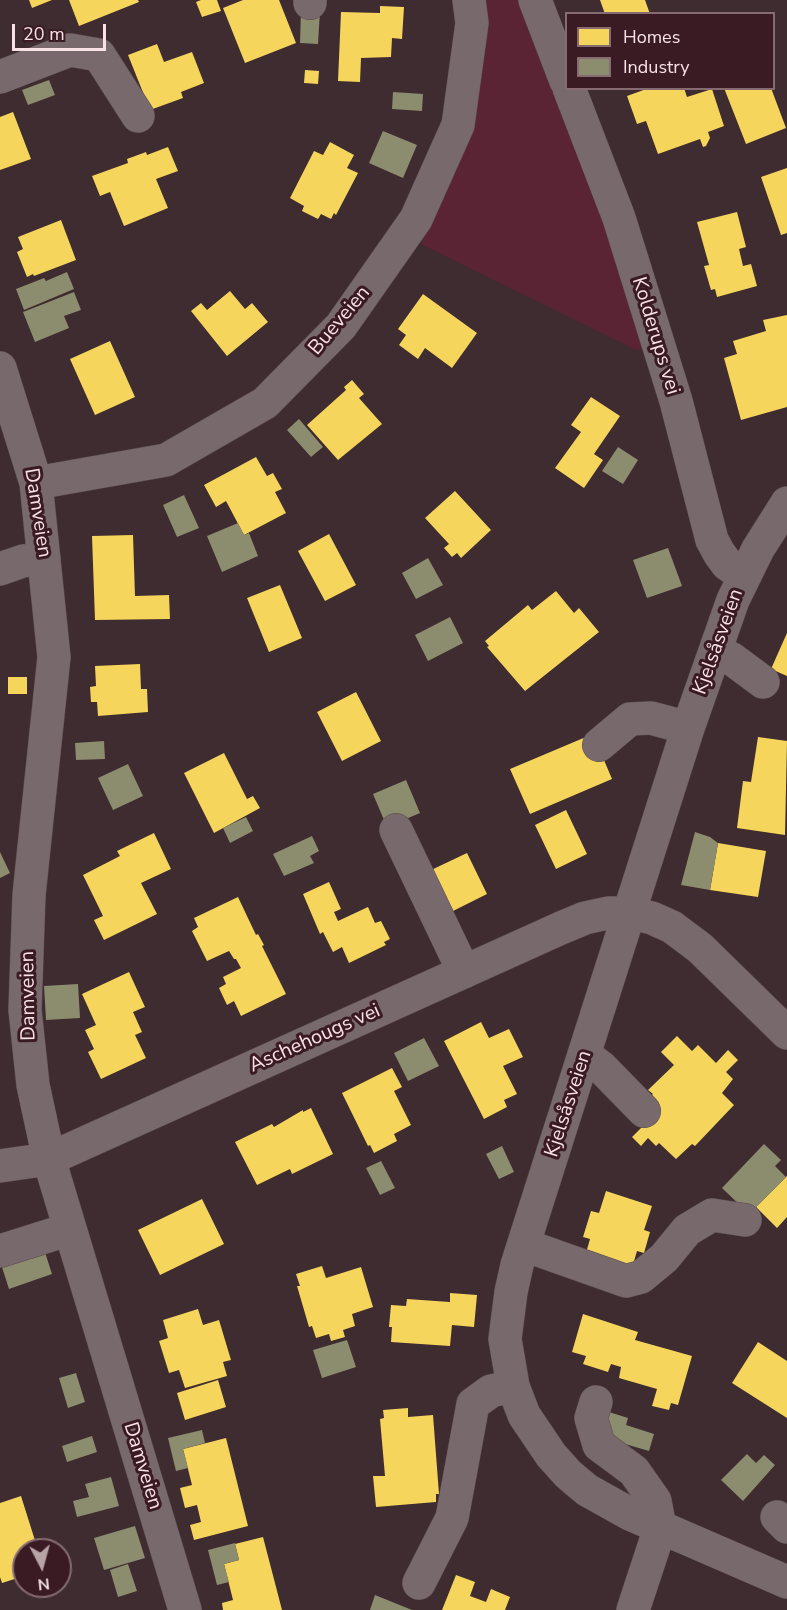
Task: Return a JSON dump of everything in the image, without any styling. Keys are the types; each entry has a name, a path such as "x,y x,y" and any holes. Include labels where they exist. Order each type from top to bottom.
{"street":[{"name":"Bueveien","path":"36,483 166,460 265,403 341,326 416,219 458,125 472,23 469,0"},
{"path":"535,0 565,76"},
{"path":"0,77 70,50 99,55 138,116"},
{"name":"Kolderups vei","path":"570,90 619,218 675,401 712,540 718,554 727,564 744,576"},
{"name":"Damveien","path":"0,368 36,483 54,657 29,895 25,1010 33,1085 49,1159 185,1610"},
{"name":"Kjelsåsveien","path":"787,503 744,576 688,728 524,1245 511,1292 505,1339 513,1386 524,1415 534,1432 568,1474 587,1490 660,1528 787,1582"},
{"path":"0,569 23,561 44,558"},
{"path":"715,651 732,659 763,682"},
{"path":"599,745 630,719 651,718 688,728"},
{"path":"396,830 464,972"},
{"name":"Aschehougs vei","path":"0,1166 49,1159 585,918 608,913 630,913 652,918 672,927 700,948 787,1033"},
{"path":"584,1054 601,1067 644,1111"},
{"path":"524,1245 626,1281 641,1277 664,1258 687,1230 712,1215 745,1220"},
{"path":"0,1251 70,1229"},
{"path":"419,1583 452,1518 473,1404 491,1391 513,1386"},
{"path":"596,1402 591,1418 599,1445 634,1472 655,1501 660,1528 633,1610"}],"shaded area":[{"path":"477,0 521,0 588,169 646,341 638,351 421,244 464,138"}],"building: Homes":[{"path":"29,0 52,0 32,8"},
{"path":"69,0 138,0 139,2 79,26"},
{"path":"217,0 221,11 202,17 196,2"},
{"path":"243,0 279,0 296,43 245,63 223,8"},
{"path":"600,0 645,0 649,12 604,12"},
{"path":"380,6 404,7 402,39 392,38 391,57 361,58 360,82 338,81 341,12 380,13"},
{"path":"157,44 164,62 192,52 204,83 181,92 183,98 150,110 128,55"},
{"path":"305,70 319,71 318,84 304,83"},
{"path":"644,90 685,90 687,97 712,90 724,126 708,132 710,138 706,146 703,147 700,139 658,154 646,121 637,124 627,96"},
{"path":"725,90 772,90 786,128 746,144"},
{"path":"13,112 31,159 0,170 0,117"},
{"path":"330,142 354,155 347,168 358,173 336,215 334,213 331,219 321,214 318,219 302,211 304,206 290,198 314,151 323,155"},
{"path":"168,147 178,171 156,179 168,208 124,226 110,192 100,196 92,176 128,163 127,159"},
{"path":"787,168 787,233 781,235 761,177"},
{"path":"737,212 746,247 739,249 743,266 751,264 757,286 717,297 715,289 711,290 704,266 709,265 697,222"},
{"path":"61,220 76,260 27,277 17,252 23,249 18,237"},
{"path":"230,291 245,309 252,303 268,322 227,356 191,311 201,303 207,310"},
{"path":"423,294 477,333 452,368 425,348 418,359 399,345 406,335 398,329"},
{"path":"787,315 787,407 741,420 724,358 737,354 733,341 766,331 763,320"},
{"path":"110,341 135,397 95,415 70,359"},
{"path":"352,380 364,394 359,398 382,424 338,460 307,425 346,390 344,387"},
{"path":"591,397 620,416 594,454 603,460 584,488 555,468 581,432 571,425"},
{"path":"256,457 267,476 273,473 282,489 275,492 286,513 244,535 226,501 216,507 204,485"},
{"path":"455,491 491,530 461,558 457,553 452,557 444,548 449,544 425,518"},
{"path":"329,534 356,585 325,601 298,551"},
{"path":"133,535 135,596 169,595 170,619 95,620 92,536"},
{"path":"280,585 302,638 269,652 247,598"},
{"path":"556,591 574,613 579,608 599,632 525,691 487,647 489,646 485,641 528,605 532,610"},
{"path":"787,633 787,676 771,669"},
{"path":"140,664 141,689 147,689 148,712 98,716 97,702 91,702 90,687 96,686 95,666"},
{"path":"8,677 27,677 27,694 8,694"},
{"path":"356,692 381,741 342,761 317,712"},
{"path":"593,734 612,779 530,814 510,769"},
{"path":"758,737 787,741 785,835 737,828 743,781 751,782"},
{"path":"224,753 247,799 253,796 260,808 214,833 184,773"},
{"path":"566,810 587,854 556,869 535,825"},
{"path":"154,833 171,869 141,883 157,914 104,940 94,920 103,916 83,875 120,856 117,851"},
{"path":"718,843 766,851 758,897 710,890"},
{"path":"467,853 487,894 447,914 427,872"},
{"path":"329,882 341,909 334,912 338,921 368,907 375,923 381,921 390,939 384,942 386,945 349,963 342,947 333,952 323,932 320,934 303,894"},
{"path":"238,897 256,935 258,934 264,945 262,946 286,994 241,1016 234,1001 227,1005 219,988 226,984 223,977 241,968 236,959 229,951 207,961 192,931 198,927 194,918"},
{"path":"129,972 145,1007 133,1012 142,1032 135,1035 146,1058 101,1079 88,1052 94,1049 85,1030 96,1025 82,994"},
{"path":"481,1022 489,1038 509,1029 523,1057 503,1066 517,1094 504,1100 507,1107 484,1119 444,1041"},
{"path":"677,1036 692,1051 698,1045 716,1063 728,1050 738,1060 726,1072 733,1079 722,1093 734,1105 695,1146 692,1144 676,1159 659,1143 656,1146 648,1138 641,1146 632,1137 643,1126 644,1103 653,1094 648,1090 674,1065 661,1052"},
{"path":"392,1068 402,1087 394,1091 411,1125 394,1134 397,1141 374,1153 370,1145 368,1146 342,1093"},
{"path":"311,1108 333,1154 292,1174 290,1169 257,1185 235,1142 272,1124 274,1127 303,1110 303,1112"},
{"path":"787,1176 787,1217 777,1228 756,1207"},
{"path":"606,1191 652,1206 644,1230 650,1232 644,1253 637,1251 630,1275 584,1260 590,1239 583,1237 591,1211 599,1213"},
{"path":"202,1199 224,1244 160,1275 138,1230"},
{"path":"322,1266 326,1278 361,1267 373,1307 352,1314 355,1326 343,1330 345,1337 331,1341 329,1334 316,1338 312,1326 309,1327 297,1286 300,1286 296,1274"},
{"path":"450,1293 477,1295 474,1327 452,1325 450,1346 391,1342 392,1327 389,1327 391,1305 406,1306 407,1299 450,1302"},
{"path":"198,1309 203,1325 219,1320 231,1360 223,1362 227,1376 185,1388 179,1370 169,1373 159,1341 168,1338 163,1320"},
{"path":"583,1314 638,1332 635,1340 692,1356 678,1405 671,1403 669,1410 652,1406 657,1389 619,1378 621,1367 611,1364 608,1372 583,1364 586,1356 572,1352"},
{"path":"758,1342 787,1361 787,1418 732,1383"},
{"path":"218,1380 226,1407 185,1420 177,1393"},
{"path":"408,1408 408,1417 433,1415 439,1494 436,1494 436,1502 376,1507 373,1476 385,1476 380,1419 384,1418 383,1410"},
{"path":"226,1438 248,1526 194,1540 190,1525 201,1522 197,1505 185,1508 180,1488 192,1485 183,1449"},
{"path":"21,1496 34,1538 12,1538 12,1580 2,1583 0,1577 0,1503"},
{"path":"263,1537 282,1610 223,1610 222,1603 233,1600 224,1564 239,1560 235,1544"},
{"path":"456,1575 475,1582 470,1596 486,1602 491,1589 510,1597 505,1610 442,1610"}],"building: Industry":[{"path":"301,10 320,11 318,44 300,43"},
{"path":"49,80 55,95 28,105 22,90"},
{"path":"393,92 423,94 422,111 392,109"},
{"path":"383,131 417,145 403,178 369,163"},
{"path":"67,272 74,289 24,310 16,289 44,278 46,281"},
{"path":"74,292 81,310 64,316 69,328 35,342 23,312"},
{"path":"299,419 323,447 311,457 287,430"},
{"path":"618,447 638,460 623,484 602,471"},
{"path":"184,495 199,528 177,537 163,505"},
{"path":"238,523 244,535 249,533 258,556 222,572 207,536"},
{"path":"668,548 682,586 647,598 633,560"},
{"path":"428,558 443,585 416,599 402,573"},
{"path":"450,617 463,643 428,661 415,635"},
{"path":"104,741 105,759 76,760 75,743"},
{"path":"128,764 143,796 113,810 98,778"},
{"path":"406,780 420,813 387,827 373,794"},
{"path":"246,817 253,831 230,843 223,828"},
{"path":"695,832 710,837 718,843 710,890 681,885"},
{"path":"312,836 319,851 310,856 314,863 284,876 273,854"},
{"path":"0,852 10,873 0,878"},
{"path":"78,984 80,1018 46,1020 44,986"},
{"path":"424,1038 439,1066 408,1081 394,1053"},
{"path":"764,1144 781,1160 775,1166 786,1177 749,1214 722,1188"},
{"path":"502,1146 514,1172 499,1179 486,1154"},
{"path":"381,1161 395,1188 380,1195 366,1168"},
{"path":"42,1243 52,1274 9,1289 0,1261"},
{"path":"347,1340 356,1367 322,1378 313,1350"},
{"path":"76,1373 85,1402 68,1408 59,1378"},
{"path":"609,1412 628,1418 626,1425 654,1434 649,1451 601,1437"},
{"path":"202,1430 205,1443 183,1449 188,1468 176,1471 168,1438"},
{"path":"92,1436 97,1452 67,1462 62,1446"},
{"path":"747,1454 756,1463 764,1455 775,1465 743,1501 721,1480"},
{"path":"111,1477 119,1506 77,1517 73,1501 89,1497 85,1484"},
{"path":"135,1526 145,1558 104,1570 94,1538"},
{"path":"235,1543 239,1560 224,1564 229,1582 217,1585 208,1550"},
{"path":"128,1564 137,1591 118,1597 110,1570"},
{"path":"375,1595 412,1610 370,1610"}]}
